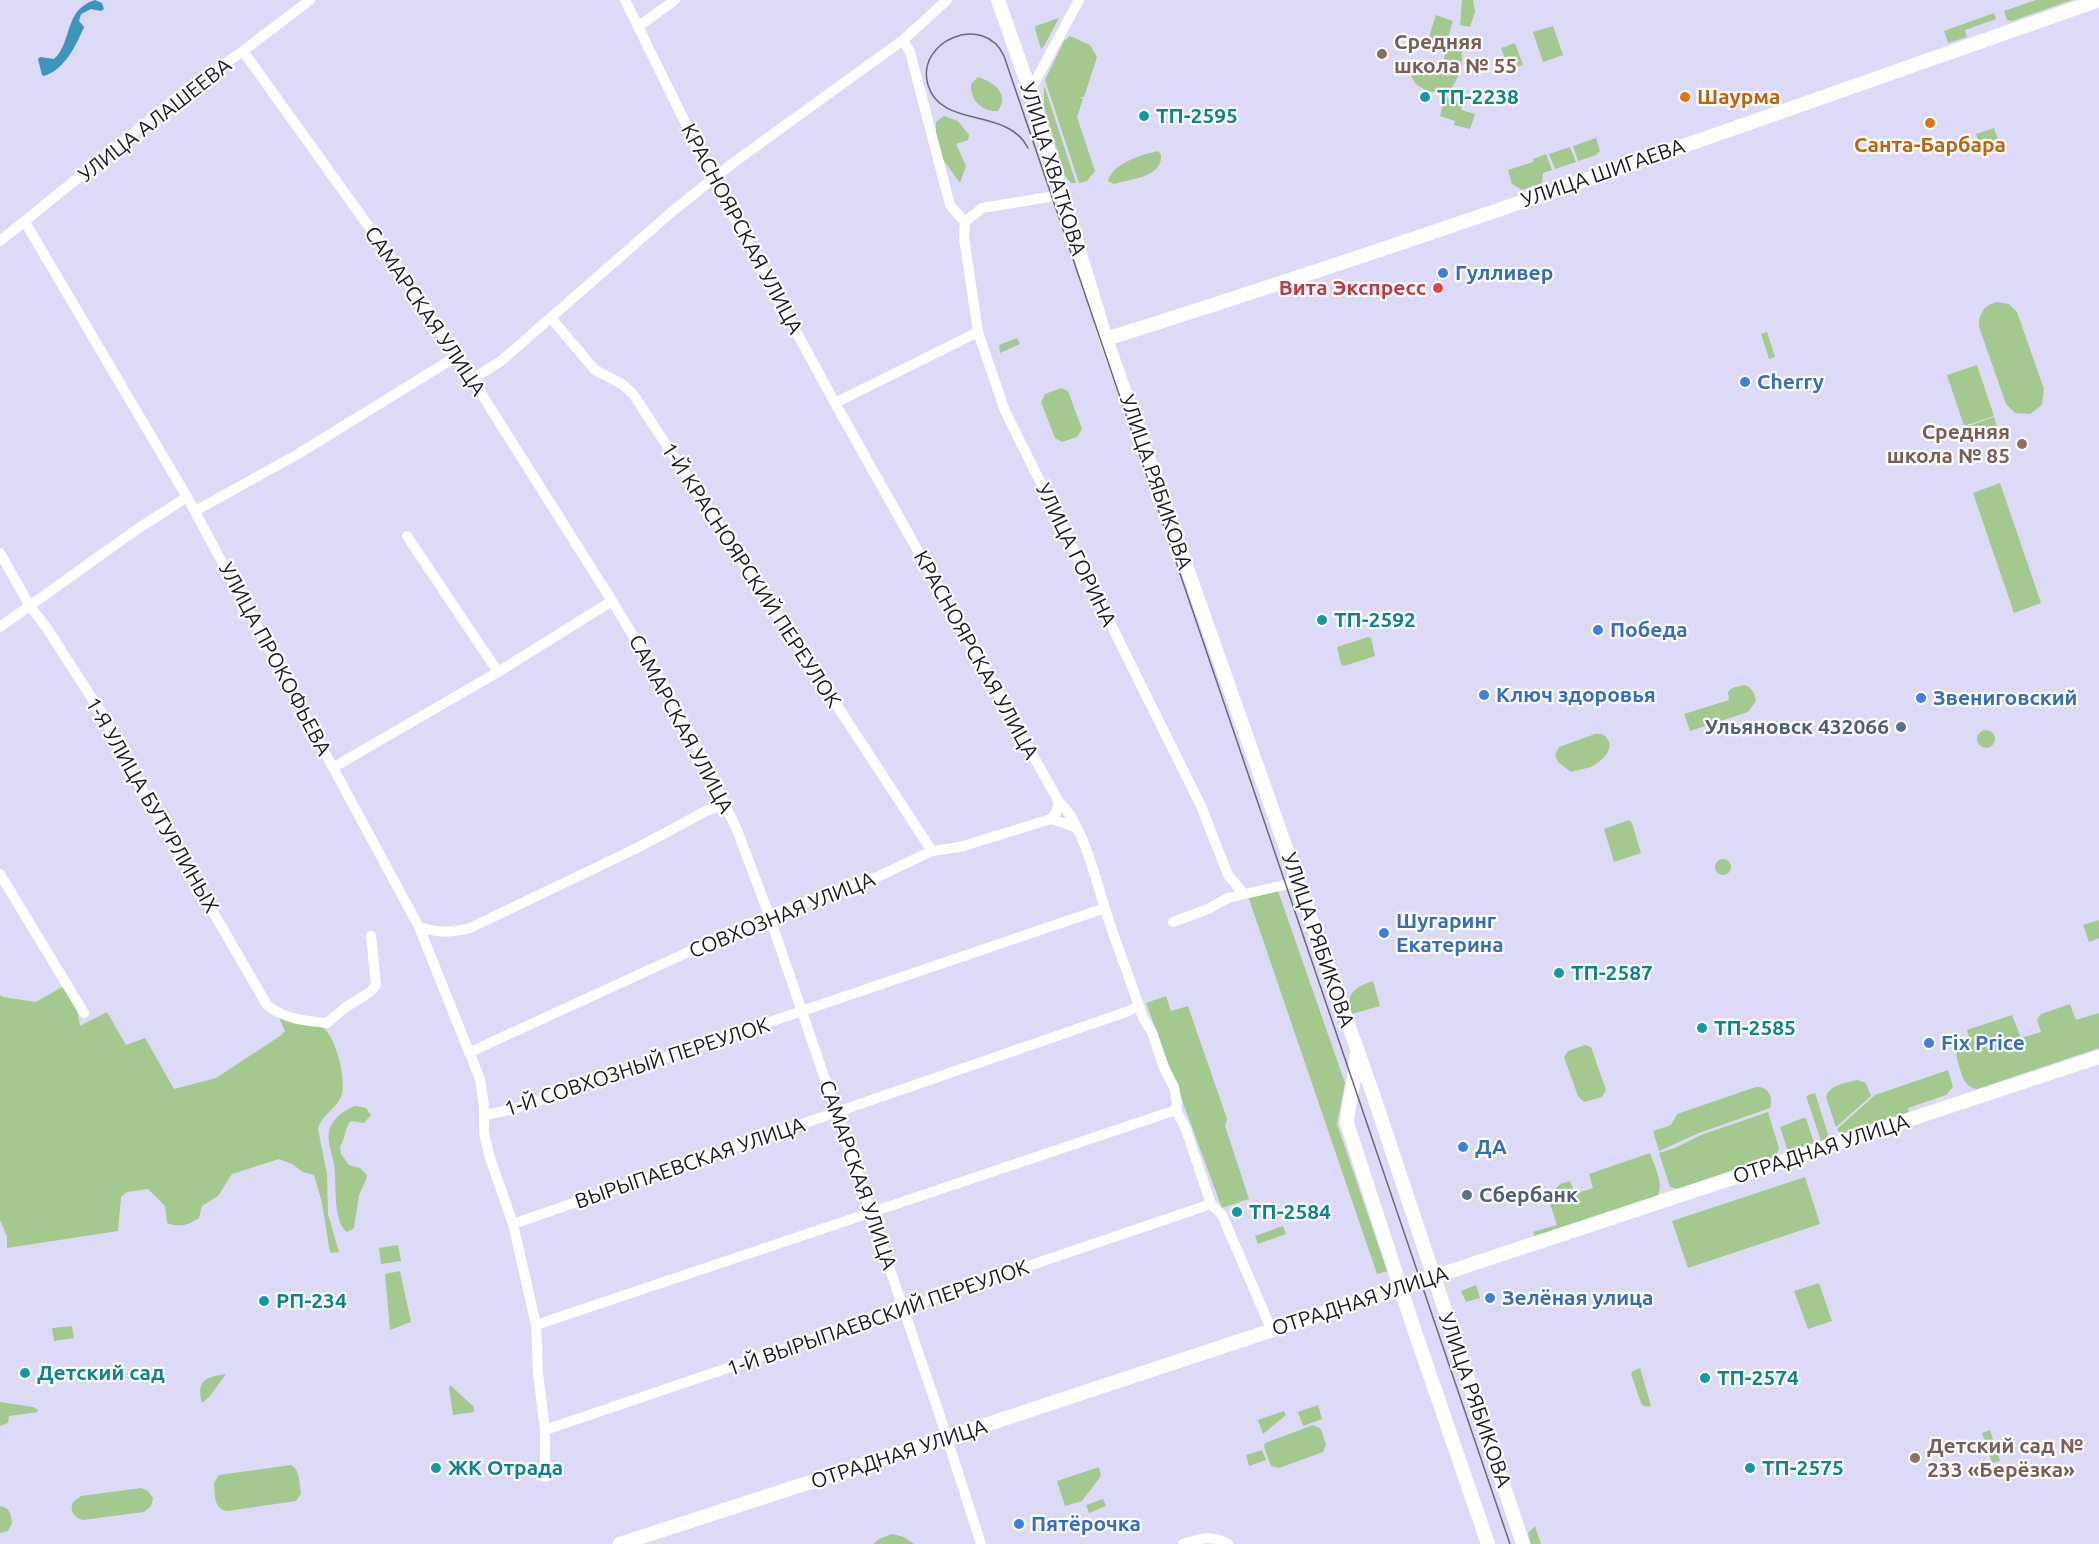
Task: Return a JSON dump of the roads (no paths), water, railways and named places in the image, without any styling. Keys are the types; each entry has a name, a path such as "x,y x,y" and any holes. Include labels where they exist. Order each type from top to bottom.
{"street":[{"name":"УЛИЦА АЛАШЕЕВА","path":"2,237 24,222 188,89 310,0"},
{"name":"КРАСНОЯРСКАЯ УЛИЦА","path":"625,0 713,179 835,403 1075,827 1089,859 1143,1018 1176,1093 1176,1110 1185,1127 1211,1204 1222,1215 1272,1331"},
{"path":"639,26 675,0"},
{"path":"471,378 501,361 674,210 713,179 903,40 947,0"},
{"name":"УЛИЦА ХВАТКОВА","path":"998,0 1030,91 1106,339"},
{"path":"1030,91 1079,0"},
{"name":"УЛИЦА ШИГАЕВА","path":"1106,339 1514,204 2099,0"},
{"path":"903,40 910,52 950,205 965,222 982,208 1061,195"},
{"name":"САМАРСКАЯ УЛИЦА","path":"243,51 381,243 457,356 612,601 683,719 726,804 769,915 904,1309 981,1544"},
{"name":"УЛИЦА ПРОКОФЬЕВА","path":"24,222 120,380 195,511 419,927 480,1079 484,1115"},
{"name":"УЛИЦА ГОРИНА","path":"965,222 964,238 978,332 1005,411 1201,806 1228,875 1244,893"},
{"name":"1-Й КРАСНОЯРСКИЙ ПЕРЕУЛОК","path":"551,318 595,370 622,384 633,394 932,851"},
{"path":"835,403 978,332"},
{"name":"УЛИЦА РЯБИКОВА","path":"1106,339 1356,1052 1374,1097 1523,1544"},
{"path":"195,511 298,454 457,356"},
{"path":"0,627 136,530 187,497"},
{"path":"407,536 498,672"},
{"name":"1-Я УЛИЦА БУТУРЛИНЫХ","path":"0,553 30,606 104,717 132,772 267,1005 277,1013 305,1021 327,1023 345,1007 370,992 376,985 371,936"},
{"path":"334,768 498,672 612,601"},
{"path":"1059,801 1051,819 1075,827"},
{"path":"419,927 438,933 453,933 470,928 637,848 706,811 726,804"},
{"name":"СОВХОЗНАЯ УЛИЦА","path":"470,1052 769,915 877,877 932,851 960,847 1051,819"},
{"path":"0,874 84,1012"},
{"path":"1173,922 1191,917 1228,898 1297,882"},
{"name":"1-Й СОВХОЗНЫЙ ПЕРЕУЛОК","path":"545,1477 545,1430 538,1373 536,1325 513,1224 484,1134 484,1115 514,1110 1105,908"},
{"name":"ВЫРЫПАЕВСКАЯ УЛИЦА","path":"513,1224 1139,1006"},
{"name":"УЛИЦА РЯБИКОВА","path":"1356,1052 1356,1071 1347,1112 1347,1123 1488,1544"},
{"name":"ОТРАДНАЯ УЛИЦА","path":"620,1544 2099,1057"},
{"path":"536,1325 1176,1110"},
{"name":"1-Й ВЫРЫПАЕВСКИЙ ПЕРЕУЛОК","path":"545,1430 1211,1204"},
{"path":"1183,1544 1205,1537 1218,1538 1227,1544"}],"water":[{"path":"95,0 102,3 104,9 101,11 91,9 81,14 79,21 84,27 73,49 58,68 42,75 38,59 40,57 54,59 64,44 78,11"}],"tram line":[{"path":"1028,148 1018,135 1006,127 946,108 935,99 928,85 927,69 932,56 941,45 968,34 982,36 994,43 1004,56 1510,1544"}],"place":[{"name":"Средняя школа № 55","path":"1382,54"},
{"name":"ТП-2238","path":"1425,97"},
{"name":"Шаурма","path":"1685,97"},
{"name":"ТП-2595","path":"1144,116"},
{"name":"Санта-Барбара","path":"1930,123"},
{"name":"Гулливер","path":"1443,273"},
{"name":"Вита Экспресс","path":"1438,288"},
{"name":"Cherry","path":"1745,382"},
{"name":"Средняя школа № 85","path":"2022,444"},
{"name":"ТП-2592","path":"1322,620"},
{"name":"Победа","path":"1598,630"},
{"name":"Ключ здоровья","path":"1484,695"},
{"name":"Звениговский","path":"1921,698"},
{"name":"Ульяновск 432066","path":"1901,727"},
{"name":"Шугаринг Екатерина","path":"1384,933"},
{"name":"ТП-2587","path":"1559,973"},
{"name":"ТП-2585","path":"1702,1028"},
{"name":"Fix Price","path":"1929,1043"},
{"name":"ДА","path":"1463,1147"},
{"name":"Сбербанк","path":"1467,1195"},
{"name":"ТП-2584","path":"1237,1212"},
{"name":"Зелёная улица","path":"1490,1298"},
{"name":"РП-234","path":"264,1301"},
{"name":"Детский сад","path":"25,1373"},
{"name":"ТП-2574","path":"1705,1378"},
{"name":"Детский сад № 233 «Берёзка»","path":"1915,1458"},
{"name":"ЖК Отрада","path":"436,1468"},
{"name":"ТП-2575","path":"1750,1468"},
{"name":"Пятёрочка","path":"1019,1524"}]}
